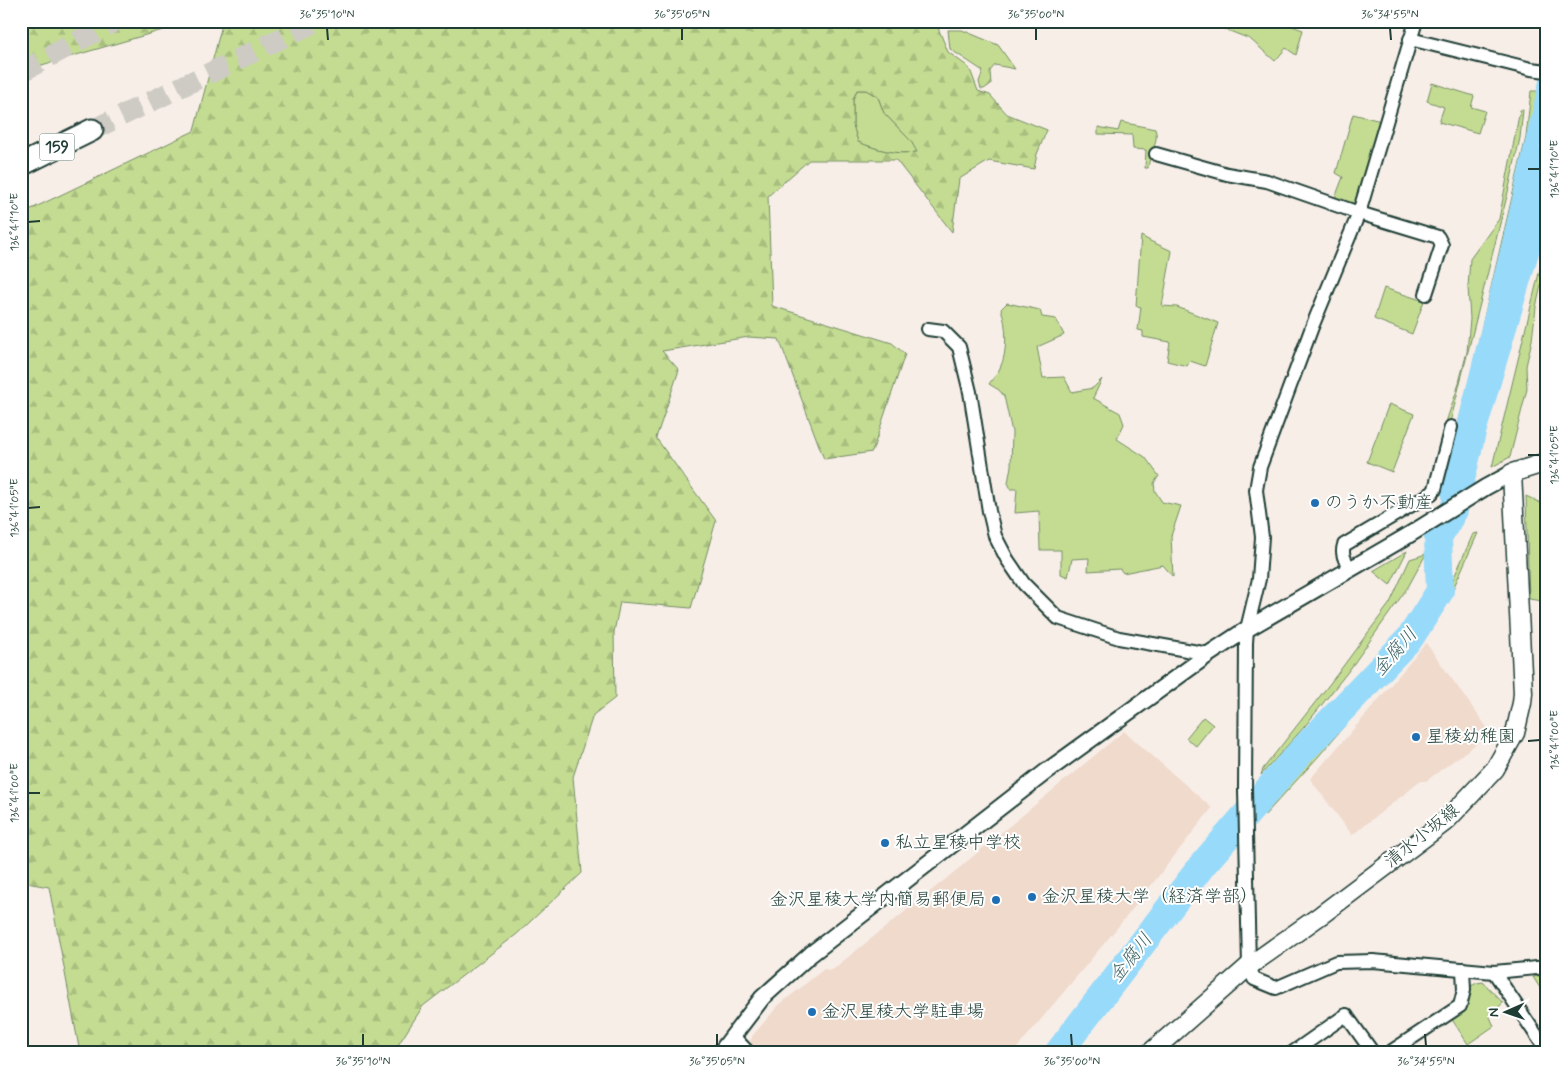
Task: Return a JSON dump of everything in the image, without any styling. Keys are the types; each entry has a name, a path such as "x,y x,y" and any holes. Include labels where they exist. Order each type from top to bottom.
{"highway":[{"name":"159","path":"21,165 92,130"}],"main road":[{"path":"1512,473 1547,462"},
{"name":"清水小坂線","path":"1150,1053 1249,966 1321,915 1446,821 1495,769 1515,733 1523,693 1512,473"}],"street":[{"path":"1416,21 1359,213 1312,326 1260,467 1256,490 1262,537 1260,579 1247,628 1246,643 1245,790 1249,966 1254,979 1276,988 1336,962 1373,961 1494,972 1547,968"},
{"path":"1410,39 1544,71"},
{"path":"1156,154 1228,174 1267,181 1359,213 1438,237 1442,245 1426,294"},
{"path":"928,330 943,331 959,347 970,392 989,511 995,536 1024,584 1058,618 1119,638 1208,654"},
{"path":"1350,569 1342,551 1344,544 1432,493 1435,489 1451,427"},
{"path":"720,1053 762,998 811,954 1047,771 1208,654 1247,628 1512,473"},
{"path":"1389,1053 1460,1006 1464,990 1463,969"},
{"path":"1494,972 1547,1050 1543,1053"},
{"path":"1292,1053 1346,1014 1373,1053"},
{"path":"732,1035 749,1053"}],"shaded area":[{"name":"星稜幼稚園","path":"1426,643 1491,733 1426,781 1421,781 1352,835 1310,779"},
{"name":"金沢星稜大学（経済学部）","path":"1124,731 1212,808 1127,916 1013,1053 758,1053 750,1042 753,1035 779,1005 824,969 832,970 947,878"}],"green space":[{"path":"21,21 194,21 21,71"},
{"path":"223,21 934,21 948,52 967,66 978,91 990,95 1007,114 1047,130 1037,154 1034,169 989,161 959,179 952,232 896,160 809,160 768,196 772,306 892,343 905,354 872,452 824,459 779,339 749,337 662,351 679,370 656,438 716,521 691,608 620,602 614,632 615,698 593,715 573,777 582,873 517,934 423,1006 393,1053 80,1053 49,887 21,882 21,214 194,131","holes":["857,90 866,90 878,97 884,113 911,141 917,152 887,151 858,142 853,125 853,99"]},
{"path":"1204,21 1293,21 1292,26 1303,30 1296,55 1286,48 1275,61 1250,39"},
{"path":"948,30 962,30 998,45 1015,69 995,65 990,71 991,84 981,89 979,82 983,71 950,49"},
{"path":"1432,83 1474,96 1471,107 1485,111 1478,133 1439,122 1444,107 1427,101"},
{"path":"857,90 866,90 878,97 884,113 911,141 918,152 902,153 887,151 858,142 853,126 853,99"},
{"path":"1531,91 1541,91 1500,275 1448,492 1440,495 1472,369 1526,137"},
{"path":"1520,110 1523,110 1520,138 1509,188 1450,423 1446,422 1467,352 1470,319 1468,287 1470,259 1499,219"},
{"path":"1353,114 1381,121 1357,201 1351,204 1335,198 1343,177 1336,173"},
{"path":"1121,122 1155,129 1156,138 1148,168 1145,168 1146,150 1133,149 1132,135 1098,134 1098,127 1118,131"},
{"path":"1141,236 1172,251 1162,306 1177,307 1218,323 1205,366 1190,361 1187,366 1167,361 1170,342 1143,337 1143,331 1138,330 1141,307 1136,306"},
{"path":"1547,240 1547,260 1536,307 1532,340 1526,366 1527,389 1510,457 1492,467"},
{"path":"1384,288 1424,301 1412,334 1374,319"},
{"path":"1007,303 1040,310 1042,317 1056,319 1064,335 1037,347 1043,378 1064,377 1072,392 1093,388 1102,379 1093,398 1120,413 1124,424 1117,439 1145,457 1159,476 1154,483 1155,491 1162,502 1181,506 1171,536 1173,577 1163,565 1123,573 1120,569 1088,571 1089,558 1072,559 1068,577 1061,574 1061,550 1040,550 1039,511 1015,513 1017,489 1011,489 1008,483 1011,466 1012,432 1004,396 999,390 989,384 1003,362 1005,330 1001,309"},
{"path":"1389,404 1414,414 1392,472 1367,462"},
{"path":"1526,496 1547,506 1547,552 1544,552 1544,593 1542,601 1529,599"},
{"path":"1478,533 1449,598 1437,616 1318,757 1264,816 1264,812 1429,619 1448,591 1473,534"},
{"path":"1407,551 1390,585 1373,571"},
{"path":"1426,554 1408,587 1350,669 1305,726 1261,775 1263,769 1390,603 1410,559"},
{"path":"1542,601 1547,603 1547,609 1541,607"},
{"path":"1203,717 1213,725 1196,746 1186,738"},
{"path":"1547,975 1547,999 1533,977"},
{"path":"1483,982 1503,1003 1489,1015 1494,1026 1468,1044 1451,1018 1467,1005 1471,986"}],"waterway":[{"path":"1454,510 1449,491 1510,243 1547,82"},
{"name":"金腐川","path":"1058,1053 1204,863 1299,754 1410,638 1440,591 1438,537 1454,510 1472,432 1532,228 1547,160"}],"tunnel":[{"path":"21,72 115,21"},
{"path":"92,130 317,21"}],"place":[{"name":"のうか不動産","path":"1315,503"},
{"name":"星稜幼稚園","path":"1416,737"},
{"name":"私立星稜中学校","path":"885,843"},
{"name":"金沢星稜大学（経済学部）","path":"1032,897"},
{"name":"金沢星稜大学内簡易郵便局","path":"996,900"},
{"name":"金沢星稜大学駐車場","path":"812,1012"}]}
